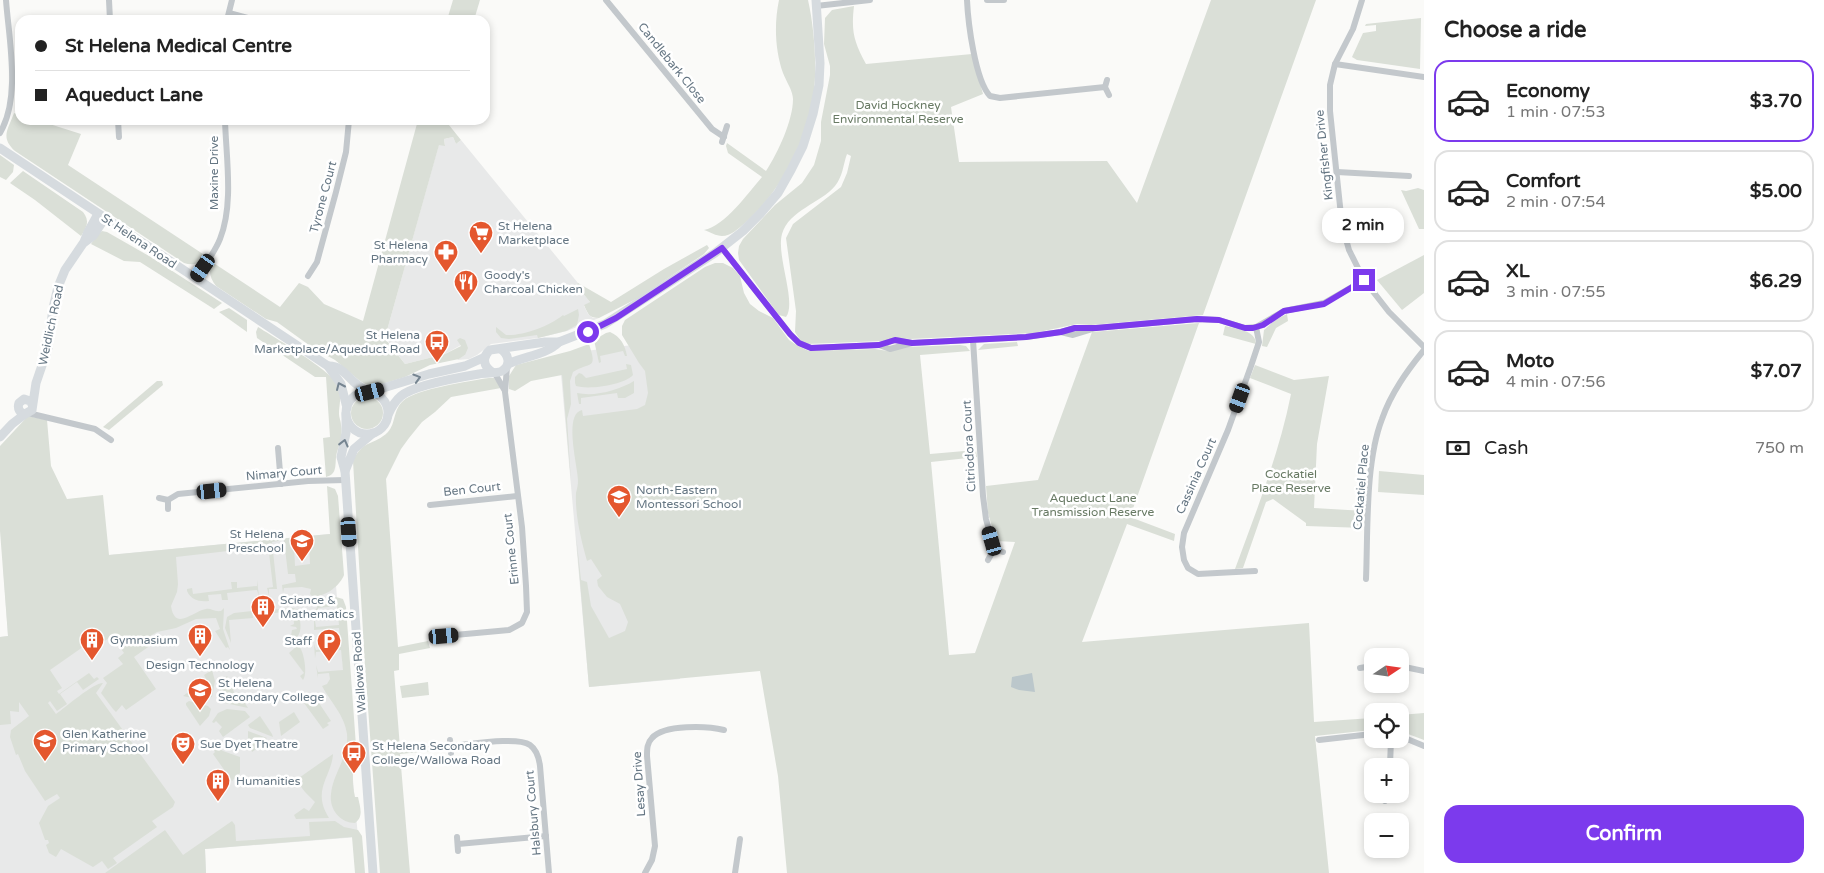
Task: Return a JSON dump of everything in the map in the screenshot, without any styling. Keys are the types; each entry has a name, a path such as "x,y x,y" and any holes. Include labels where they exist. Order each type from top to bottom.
{"main road":[{"path":"559,342 549,341 490,350 485,356 465,366 360,393 353,397 347,411 351,426 365,434 373,433 382,428 397,399 408,392 449,380 502,371 507,365 524,357 547,351 559,342 588,332 616,318 722,248 751,224 784,183 803,146 813,114 819,85 820,53 816,3"},
{"name":"St Helena Road","path":"0,148 328,366 341,384 347,411"},
{"name":"Weidlich Road","path":"27,409 48,348 53,308 58,287 66,270 84,242 93,236 102,216"},
{"path":"501,349 507,355 507,365"},
{"path":"485,356 484,364 493,372"},
{"name":"St Helena Road","path":"328,366 334,366 341,370 353,382 369,392"},
{"name":"Weidlich Road","path":"27,409 30,401 24,399 36,383"},
{"path":"369,392 378,395 385,401 388,415"},
{"path":"0,437 27,409"},
{"name":"Wallowa Road","path":"347,411 346,433 341,457 345,476 373,873"},
{"name":"Wallowa Road","path":"345,476 354,450 373,433"}],"street":[{"path":"0,133 8,116 12,97 6,0"},
{"path":"108,0 110,15"},
{"path":"228,15 232,0"},
{"name":"Candlebark Close","path":"606,0 712,129 723,139 727,126"},
{"path":"816,3 870,0"},
{"path":"967,0 972,44 984,85 990,96 1000,98 1105,87"},
{"path":"987,0 1004,0"},
{"name":"Kingfisher Drive","path":"1362,0 1353,29 1335,64 1330,85 1341,218 1352,257 1364,280 1389,312 1424,349"},
{"path":"1335,64 1424,77"},
{"path":"1107,80 1105,87 1109,95"},
{"path":"118,125 119,137"},
{"name":"Maxine Drive","path":"195,278 215,249 225,223 227,197 225,125"},
{"name":"Tyrone Court","path":"308,276 317,262 336,192 346,152 349,125"},
{"path":"1337,172 1409,176"},
{"path":"722,248 790,334 802,345 816,348 879,345 890,349 912,343 1026,337 1075,328 1206,319 1226,322 1245,328 1256,328 1284,311 1324,304 1364,280"},
{"name":"Cassinia Court","path":"1255,571 1198,574 1191,571 1186,565 1182,548 1188,524 1228,430 1256,352 1259,340 1256,328"},
{"name":"Citriodora Court","path":"973,340 983,496 986,519 994,549"},
{"name":"Cockatiel Place","path":"1366,579 1371,476 1376,438 1381,420 1396,390 1424,349"},
{"name":"Erinne Court","path":"444,636 509,630 519,626 525,619 527,601 522,528 516,496 505,392 507,365"},
{"name":"Erinne Court","path":"493,372 505,392"},
{"path":"27,409 42,415 95,429 111,440"},
{"path":"278,448 281,484"},
{"name":"Nimary Court","path":"168,500 178,494 345,476"},
{"name":"Ben Court","path":"430,505 516,496"},
{"path":"159,498 168,500 168,509"},
{"path":"988,560 994,549 1003,552"},
{"path":"1360,668 1364,667"},
{"path":"1409,668 1424,671"},
{"name":"Lesay Drive","path":"645,873 652,860 655,846 647,756 649,742 656,734 667,730 703,727 724,730"},
{"path":"1319,740 1364,735"},
{"path":"1409,740 1424,746"},
{"name":"Halsbury Court","path":"450,746 514,741 526,742 534,748 540,766 550,873"},
{"path":"458,844 546,836"},
{"path":"735,873 740,839"}],"shaded area":[{"path":"453,137 456,144 461,140 578,283 576,285 590,302 584,306 588,314 593,318 599,318 567,331 538,338 491,344 469,359 457,360 465,355 461,345 445,354 405,364 387,340 386,334 439,144 445,145 444,139"},
{"name":"North-Eastern Montessori School","path":"640,344 648,350 680,679 589,687 560,363 578,352"},
{"name":"St Helena Secondary College","path":"329,534 336,586 358,837 205,849 206,873 0,873 0,637 8,636 3,565"},
{"path":"1032,673 1035,692 1011,687 1012,677"}],"green space":[{"path":"453,0 480,0 476,15 448,15"},
{"path":"779,0 808,0 815,57 815,80 811,109 799,146 782,180 771,195 745,223 732,233 725,236 718,235 704,230 728,216 762,177 728,153 727,143 766,171 780,146 788,126 793,96 780,64 777,46 776,18"},
{"name":"David Hockney Environmental Reserve","path":"1211,0 1316,0 1203,315 1091,325 1077,324 1034,333 897,338 882,341 807,344 800,340 795,332 796,311 786,238 793,224 841,187 851,156 847,154 835,186 791,219 782,234 782,254 789,301 789,310 786,317 779,315 739,260 739,246 743,239 775,205 802,183 814,165 821,141 821,122 830,75 830,66 824,44 825,18 832,10 854,6 854,36 866,64 972,54 983,94 951,107 959,162 1107,161 1137,203"},
{"path":"1421,18 1420,69 1357,60 1352,57 1363,33 1376,31 1376,25 1365,26 1366,24"},
{"path":"14,113 15,125 53,125 81,134 68,165 206,256 196,264 184,263 15,151 8,142 8,129"},
{"path":"417,125 449,125 461,140 456,144 453,137 444,139 445,146 439,145 386,334 391,336 387,341 405,364 445,354 461,346 457,340 460,338 465,340 468,348 465,355 459,359 430,365 405,377 379,385 367,385 335,360 313,348 277,322 266,319 216,286 210,271 212,262 280,307 299,283 308,287 324,304 363,321"},
{"path":"0,155 14,165 13,172 6,180 0,177"},
{"path":"23,171 83,212 87,224 81,236 10,183"},
{"path":"1418,188 1424,190 1424,229 1419,229 1401,190 1406,191"},
{"path":"102,231 149,256 222,303 214,309 140,262 124,261 91,244"},
{"path":"707,245 709,248 704,254 638,298 599,318 593,317 588,313 584,305 590,302 576,285 578,283 611,302"},
{"path":"1424,255 1424,293 1402,310 1377,280"},
{"name":"Aqueduct Lane Transmission Reserve","path":"715,263 723,263 733,268 740,276 744,293 750,304 773,318 789,340 809,351 875,349 888,351 906,347 960,345 966,346 970,351 920,355 930,454 976,450 977,457 931,462 949,655 975,653 1015,542 996,541 988,513 986,486 1038,480 1092,332 1199,323 1130,517 1175,534 1174,541 1127,524 1082,642 1309,623 1314,722 1364,719 1364,731 1315,736 1329,873 787,873 778,776 760,671 589,687 576,535 581,580 587,582 591,606 609,638 625,631 628,622 620,604 607,597 598,586 597,580 602,576 591,559 587,561 576,510 578,481 572,431 573,421 576,414 582,410 583,416 637,409 645,405 648,393 645,371 622,335 622,326 625,320 705,267"},
{"path":"229,308 247,320 247,332 219,312"},
{"path":"578,309 577,325 566,331 538,338 537,335 509,339 501,338 496,332 496,327 506,335 528,332"},
{"path":"1287,314 1288,321 1276,328 1267,347 1262,346 1264,330 1275,320"},
{"path":"1225,326 1249,333 1255,339 1256,344 1223,335"},
{"path":"258,327 326,372 339,387 341,436 333,473 326,477 323,438 330,437 326,377 315,377 257,338 256,332"},
{"path":"610,332 622,342 627,356 625,356 623,351 600,356 601,362 599,363 594,340"},
{"path":"1017,342 1018,346 978,350 984,344"},
{"path":"589,344 593,358 591,364 573,372 570,381 571,404 567,419 571,482 562,375 531,381 515,391 509,389 509,376 516,365"},
{"path":"626,364 631,365 633,375 622,382 597,387 576,386 575,377 579,373 586,378 627,369"},
{"name":"Cockatiel Place Reserve","path":"1255,365 1294,380 1329,376 1317,444 1314,508 1365,511 1364,528 1306,526 1306,523 1273,499 1266,502 1243,568 1235,569 1274,461 1291,394 1250,378"},
{"path":"494,378 501,388 451,397 422,422 409,438 401,449 386,479 398,647 428,641 430,648 399,654 399,670 394,671 400,748 441,745 441,750 400,754 410,873 380,873 353,461 361,449 388,432 400,405 409,397 443,386"},
{"path":"157,381 162,381 163,385 109,430 103,427"},
{"path":"634,381 634,393 625,398 618,398 617,393 581,398 581,404 579,404 577,393 607,392"},
{"path":"367,397 373,398 378,402 382,407 382,419 378,424 373,428 367,429 361,428 356,424 352,419 351,413 352,407 356,402 361,398"},
{"path":"28,416 47,420 51,466 67,499 103,495 109,555 330,534 327,486 335,489 338,496 344,575 331,590 317,596 310,594 311,589 302,587 284,588 283,593 282,585 296,582 295,574 288,574 284,540 272,542 277,589 269,589 269,596 267,588 273,587 269,553 263,554 262,547 176,557 178,584 171,606 173,614 176,618 180,619 206,609 221,611 224,608 223,629 230,650 228,647 226,648 215,631 220,629 216,618 196,619 176,628 157,632 147,638 151,645 134,657 156,689 126,710 122,705 116,712 101,693 107,683 103,678 123,664 118,658 124,653 112,636 94,648 90,642 50,670 62,688 57,691 59,694 89,673 94,679 97,677 99,679 83,690 77,682 60,694 67,704 57,711 50,701 48,703 56,714 86,691 103,683 96,693 175,802 173,807 152,821 157,827 113,858 117,863 108,869 102,861 93,867 61,849 56,857 49,853 46,845 49,843 48,840 45,840 39,823 48,806 60,798 57,794 45,801 25,771 18,754 16,755 10,737 11,730 29,716 19,702 19,712 10,711 11,724 0,725 0,637 8,636 0,531 0,446","holes":["309,544 310,564 295,566 294,545"]},
{"path":"1379,471 1424,475 1424,495 1378,492"},
{"path":"257,580 259,596 257,590 227,593 228,600 222,600 221,594 208,595 209,601 202,601 193,598 187,591 187,589 192,588 193,594 232,589 231,582 237,582 237,588 257,586"},
{"path":"336,597 343,599 346,607 356,746 356,753 353,754 353,786 355,797 358,797 361,812 360,818 355,823 340,818 332,805 332,786 346,750 347,734 340,715 322,686 327,684 330,679 329,673 318,674 318,678 316,665 318,672 343,670 341,650 316,652 315,658 314,644 316,650 341,647 339,628 314,630 314,621 316,627 339,625 337,606 318,608 318,615 314,614 318,605"},
{"path":"293,608 298,610 300,621 300,632 297,637 291,636 292,630 297,629 290,626 294,624 293,611 256,615 256,611"},
{"path":"252,611 253,618 229,620 231,643 225,628 227,617 234,613"},
{"path":"298,645 305,662 305,673 303,680 300,676 304,673 289,653"},
{"path":"212,670 215,681 212,697 201,700 183,696 206,679 204,675"},
{"path":"227,676 236,689 233,690 235,694 238,692 248,708 225,703 220,700 220,683"},
{"path":"428,682 429,695 402,698 400,686"},
{"path":"312,697 317,700 331,721 323,729 304,703"},
{"path":"189,701 208,706 211,709 209,716 200,726 186,705"},
{"path":"227,709 245,711 250,717 223,737 219,731 222,727 216,721 212,722 218,713"},
{"path":"294,712 300,722 281,736 279,722"},
{"path":"1424,713 1424,740 1409,734 1409,714"},
{"path":"260,716 273,737 250,728 248,725"},
{"path":"248,731 267,738 259,744 261,746 252,752 248,739"},
{"path":"217,747 240,757 240,773 232,781 213,754 215,752 213,749"},
{"path":"333,754 322,791 324,808 329,818 296,819 294,815 304,808 309,811 315,802 296,780"},
{"path":"232,821 235,825 236,841 310,836 309,822 335,821 344,827 358,830 362,836 365,873 355,873 352,837 205,849 206,873 105,873 165,830 183,855"}],"place":[{"name":"St Helena Marketplace","path":"481,254"},
{"name":"St Helena Pharmacy","path":"446,273"},
{"name":"Goody's Charcoal Chicken","path":"466,303"},
{"name":"St Helena Marketplace/Aqueduct Road","path":"437,363"},
{"name":"North-Eastern Montessori School","path":"619,518"},
{"name":"St Helena Preschool","path":"302,562"},
{"name":"Science & Mathematics","path":"263,628"},
{"name":"Design Technology","path":"200,657"},
{"name":"Gymnasium","path":"92,661"},
{"name":"Staff","path":"329,662"},
{"name":"St Helena Secondary College","path":"200,711"},
{"name":"Glen Katherine Primary School","path":"45,762"},
{"name":"Sue Dyet Theatre","path":"183,765"},
{"name":"St Helena Secondary College/Wallowa Road","path":"354,774"},
{"name":"Humanities","path":"218,802"}],"route":[{"path":"588,332 616,318 722,248 794,339 802,345 811,348 879,345 895,340 912,343 1026,337 1075,328 1096,328 1197,319 1219,320 1245,328 1256,328 1284,311 1324,304 1364,280"}]}
